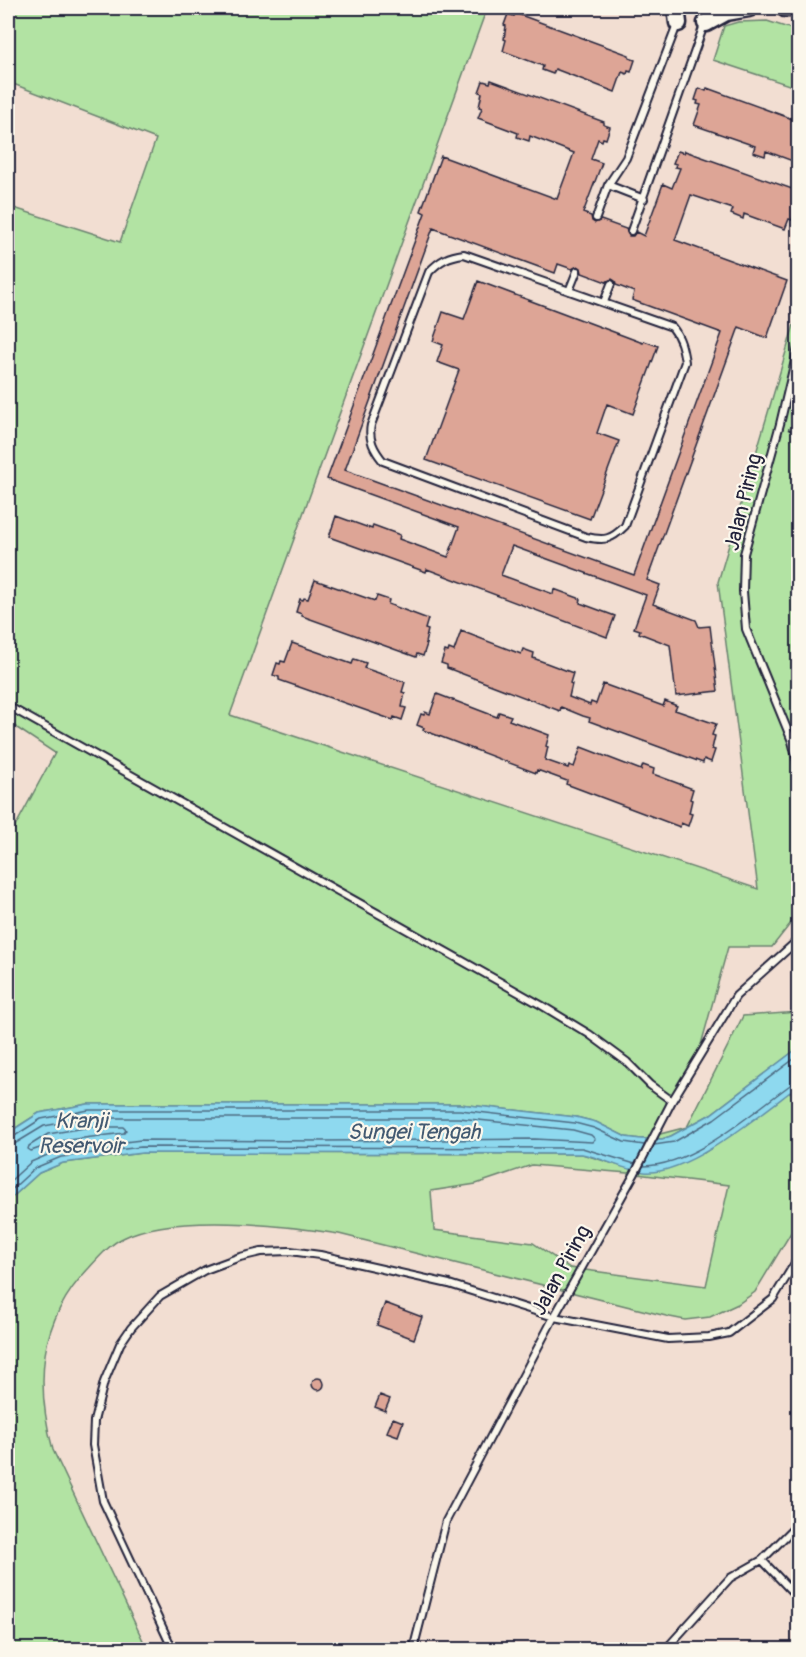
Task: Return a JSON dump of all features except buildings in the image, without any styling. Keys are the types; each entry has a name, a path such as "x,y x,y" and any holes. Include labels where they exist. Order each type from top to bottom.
{"main road":[{"path":"708,15 749,8"},
{"path":"785,8 798,8"}],"lane":[{"path":"596,218 608,185 626,158 679,13"},
{"path":"631,231 708,15"},
{"path":"608,185 644,199"},
{"path":"464,254 604,302 672,327 683,347 685,362 625,526 615,536 602,540 586,537 382,461 374,450 369,432 371,425 429,272 438,262 452,255 464,254"},
{"path":"569,291 577,271"},
{"path":"604,302 611,284"},
{"name":"Jalan Piring","path":"798,348 780,424 744,554 743,591 746,629 792,741 798,765"},
{"path":"8,706 541,1005 589,1034 618,1055 650,1085 672,1101"},
{"name":"Jalan Piring","path":"413,1650 447,1521 554,1317 655,1136 672,1101 736,996 798,940"},
{"path":"173,1650 103,1501 93,1445 94,1421 104,1382 120,1344 160,1296 205,1270 240,1257 261,1252 290,1251 320,1255 449,1284 554,1317 668,1339 709,1337 729,1333 773,1299 798,1258"},
{"path":"665,1650 730,1578 762,1560 786,1535 798,1527"},
{"path":"762,1560 798,1598"}],"green space":[{"path":"8,8 487,8 230,715 758,889 718,582 798,311 798,914 772,947 728,947 696,1063 656,1135 687,1127 743,1016 798,1012 798,1048 711,1114 671,1136 662,1139 641,1139 626,1137 596,1122 576,1117 460,1104 88,1104 39,1113 8,1133 8,840 55,753 8,722 8,206 120,242 156,139 8,82"},
{"path":"767,21 798,31 798,88 713,60 724,26 738,22"},
{"path":"798,1086 798,1221 755,1292 738,1304 710,1317 685,1320 670,1317 339,1234 289,1227 199,1223 144,1230 114,1244 72,1288 59,1309 50,1331 45,1354 44,1401 53,1450 147,1649 8,1650 8,1201 39,1173 63,1163 142,1153 582,1154 627,1168 704,1153","holes":["532,1165 729,1185 706,1286 570,1268 533,1243 434,1230 431,1191 476,1184"]}],"water":[{"name":"Kranji Reservoir","path":"798,1048 798,1086 724,1140 682,1164 662,1171 636,1171 582,1154 142,1153 63,1163 39,1173 8,1201 8,1133 39,1113 88,1104 460,1104 576,1117 596,1122 626,1137 662,1139 711,1114"}],"water label":[{"name":"Sungei Tengah","path":"414,1131"}]}
